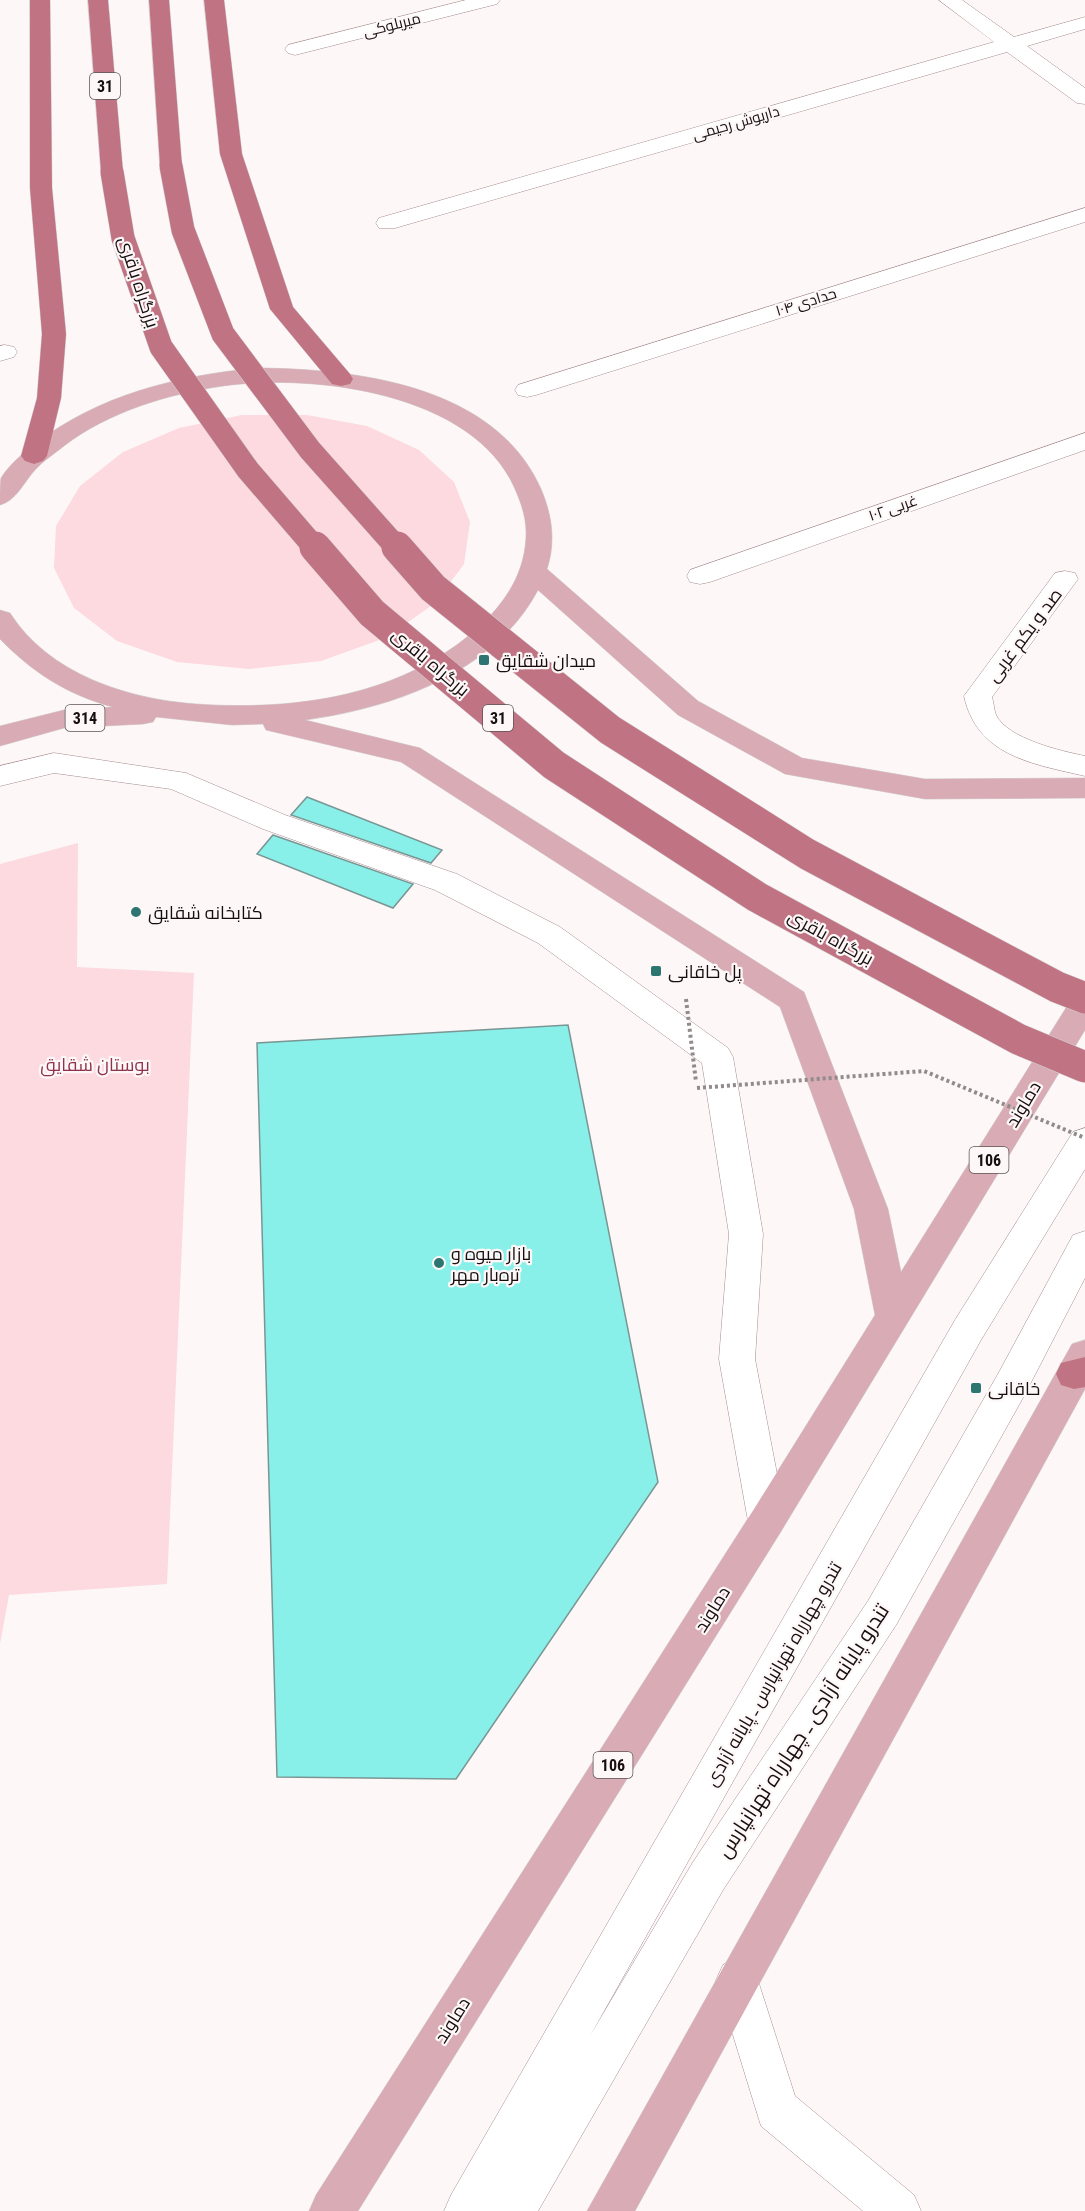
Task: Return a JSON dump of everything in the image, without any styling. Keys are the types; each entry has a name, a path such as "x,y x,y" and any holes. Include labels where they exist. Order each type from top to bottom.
{"highway":[{"path":"34,456 49,398 54,334 41,188 40,0"},
{"name":"بزرگراه باقری","path":"98,0 112,172 123,238 161,347 248,470 372,613 554,765 757,897 1018,1040 1085,1067"},
{"path":"159,0 171,166 183,230 223,333 310,450 433,588 610,730 807,854 1057,987 1085,998"},
{"path":"214,0 231,154 282,309 341,379"}],"main road":[{"path":"0,496 34,456 83,423 152,395 206,381 273,375 341,379 403,392 458,415 501,446 529,484 541,527 534,572 507,616 462,656 401,688 328,709 250,717 173,713 102,695 44,665 4,627 0,619"},
{"path":"534,572 688,708 795,767 925,789 1085,788"},
{"name":"314","path":"0,736 64,719 173,713"},
{"path":"250,717 410,755 793,1000 872,1209 892,1317"},
{"name":"دماوند","path":"332,2211 767,1521 1085,1003"},
{"path":"610,2211 1081,1367"}],"street":[{"name":"میربلوکی","path":"295,49 490,0"},
{"path":"949,0 1085,98"},
{"name":"داریوش رحیمی","path":"387,223 1085,23"},
{"name":"حدادی ۱۰۴","path":"527,390 1085,214"},
{"name":"۱۰۲ غربی","path":"700,576 1085,441"},
{"name":"صد و یکم غربی","path":"1065,579 978,696 984,720 1011,744 1054,759 1085,766"},
{"path":"0,776 54,763 176,780 274,822 446,882 549,935 717,1057 746,1234 737,1359 767,1521"},
{"name":"تندرو چهارراه تهرانپارس ـ پایانه آزادی","path":"467,2211 968,1330 1085,1139"},
{"name":"تندرو پایانه آزادی ـ چهارراه تهرانپارس","path":"513,2211 708,1876 882,1613 1011,1385 1085,1245"},
{"path":"738,1980 777,2110 898,2211"}],"path":[{"path":"686,999 696,1082"},
{"path":"697,1088 924,1071 1085,1139"}],"green space":[{"path":"242,415 307,415 367,426 419,450 454,482 470,522 464,564 434,604 385,638 321,661 249,669 177,662 117,641 74,608 54,568 56,526 80,486 123,452 179,428"},
{"name":"بوستان شقایق","path":"78,843 77,967 194,973 167,1584 9,1595 0,1644 0,864"}],"building":[{"path":"307,797 442,850 431,863 291,815"},
{"path":"273,835 413,884 393,908 257,854"},
{"name":"بازار میوه و تره‌بار مهر","path":"568,1025 658,1482 456,1779 277,1777 257,1043"}],"place":[{"name":"میدان شقایق","path":"484,660"},
{"name":"کتابخانه شقایق","path":"136,912"},
{"name":"پل خاقانی","path":"656,971"},
{"name":"بازار میوه و تره‌بار مهر","path":"439,1263"},
{"name":"خاقانی","path":"976,1388"}]}
